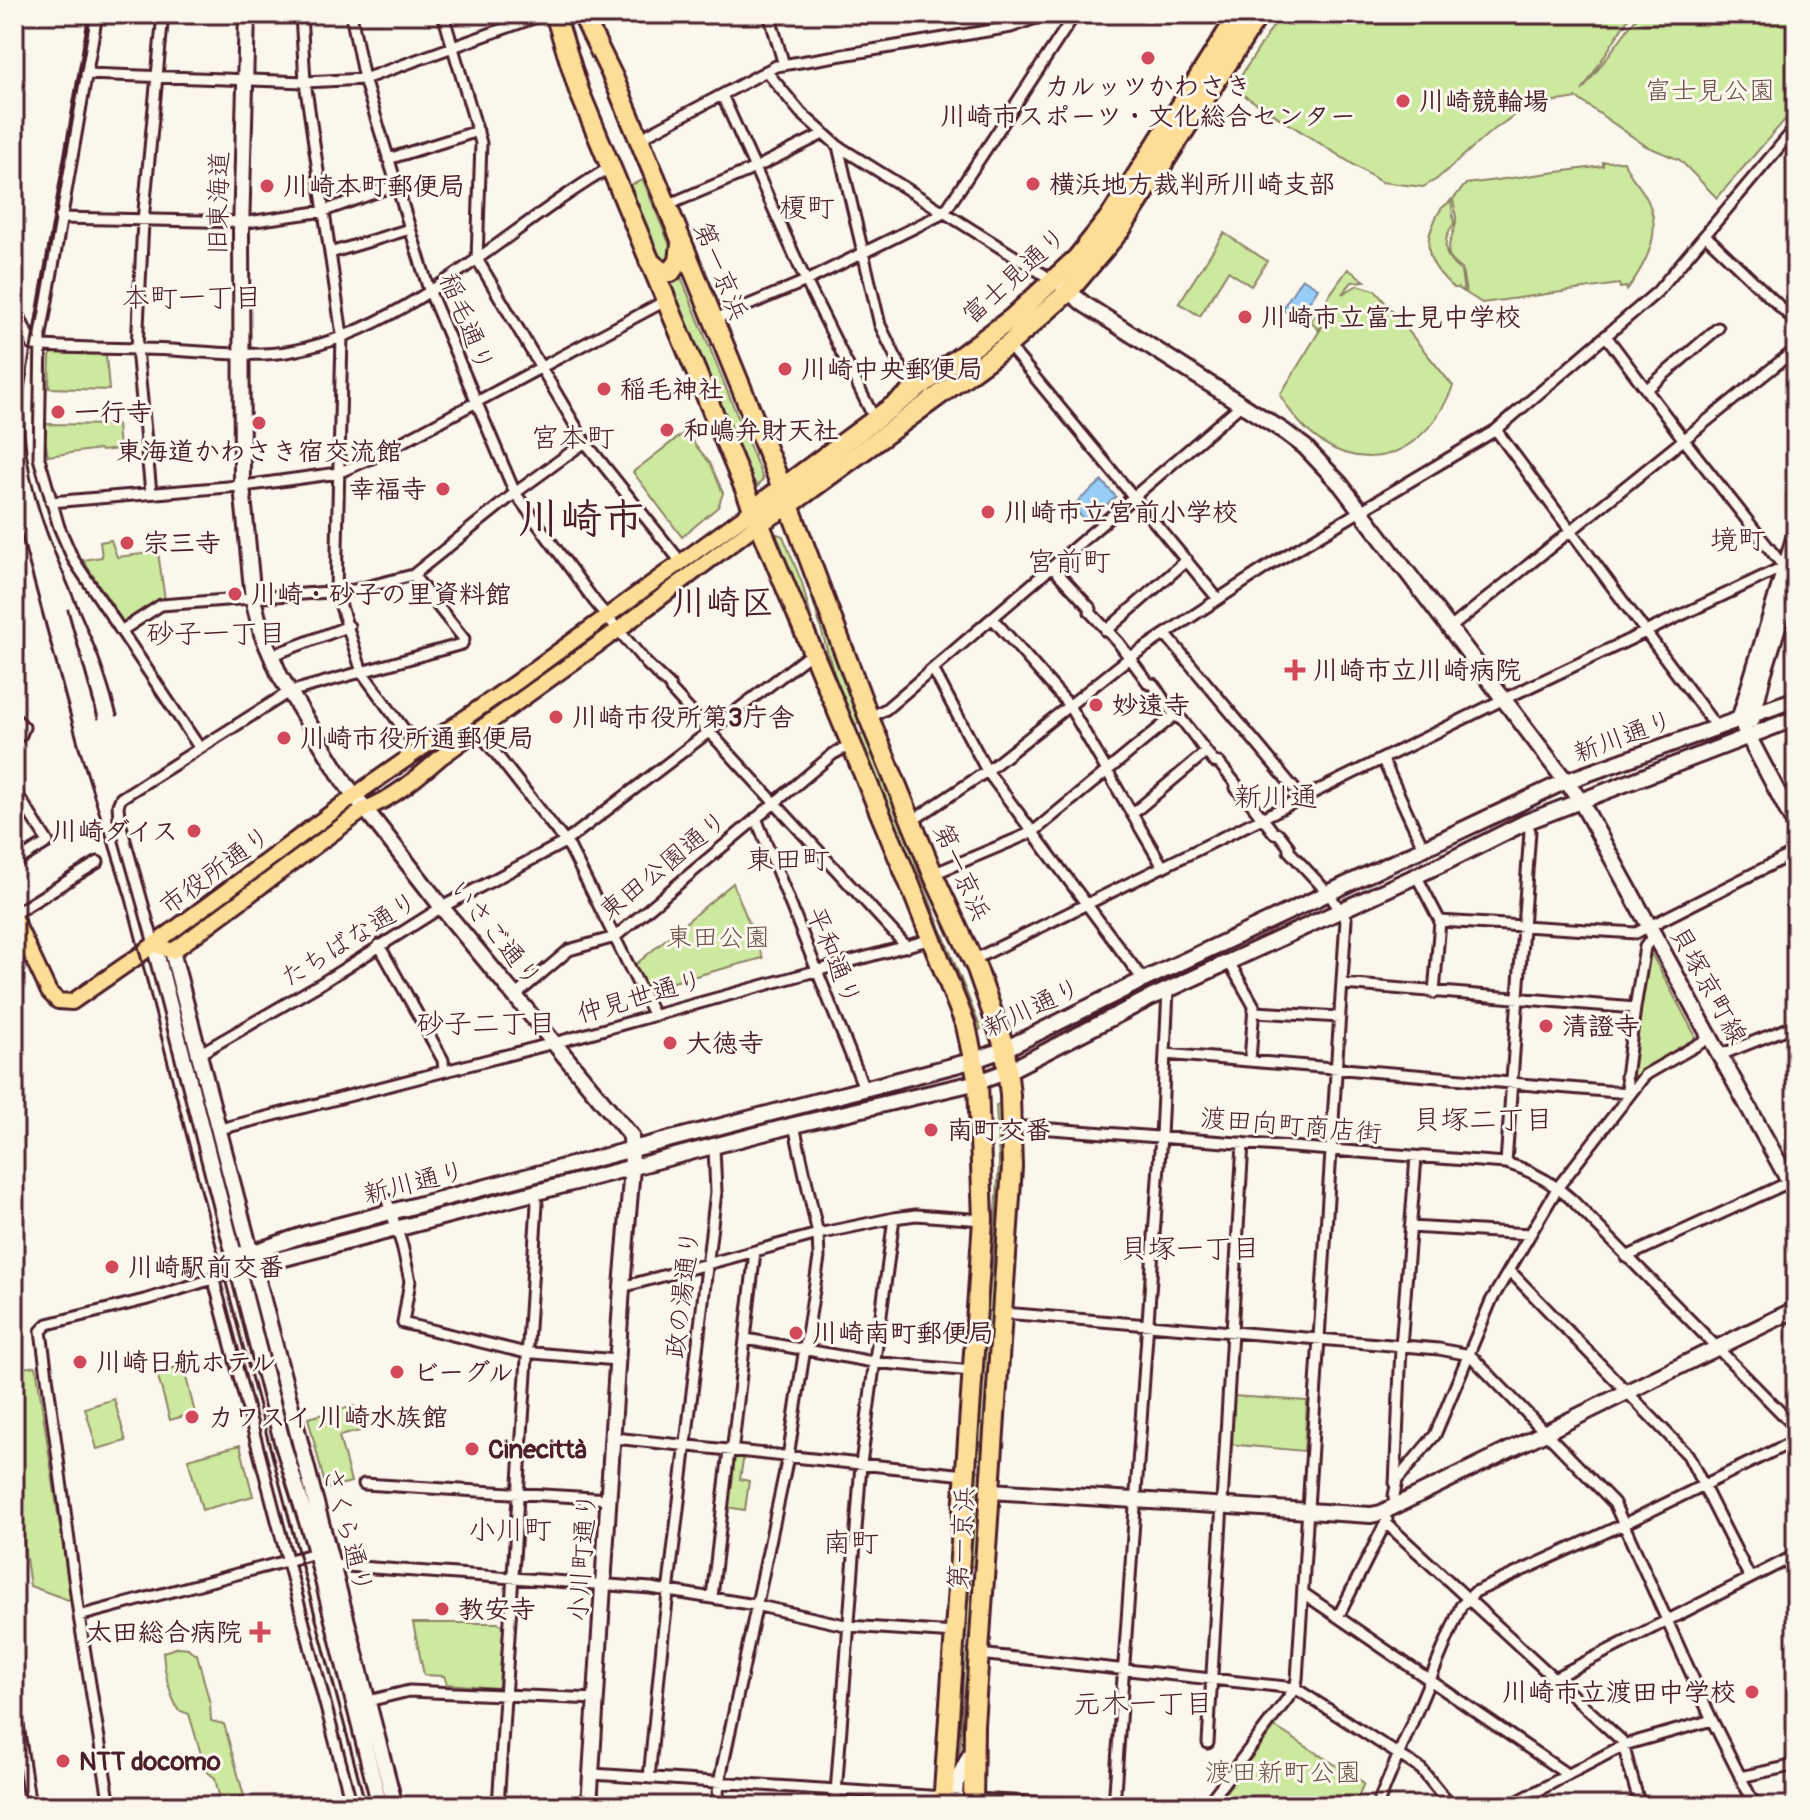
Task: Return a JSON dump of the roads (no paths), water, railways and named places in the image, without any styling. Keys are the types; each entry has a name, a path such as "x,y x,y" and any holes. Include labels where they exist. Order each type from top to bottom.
{"highway":[{"name":"第一京浜","path":"546,14 548,31 579,91 932,939 966,1026 975,1060 983,1220 955,1633 947,1803"},
{"name":"第一京浜","path":"582,14 613,77 668,208 785,496 869,718 933,874 973,960 1005,1049 1012,1126 1012,1167 973,1749 974,1803"},
{"path":"592,14 613,77"},
{"name":"富士見通り","path":"757,515 1008,345 1061,286 1077,258 1112,214 1239,14"},
{"name":"富士見通り","path":"785,496 875,420 1011,319 1091,268 1184,144 1259,14"},
{"path":"608,160 639,142"},
{"path":"608,160 647,163"},
{"path":"649,261 661,271 671,272 679,261 681,241"}],"main road":[{"name":"市役所通り","path":"154,944 172,951 276,877 419,750 681,562 757,515"},
{"name":"市役所通り","path":"154,944 360,803 387,799 618,630 757,515"},
{"path":"14,916 46,985 54,997 63,1003 72,1002 154,944"}],"street":[{"path":"97,14 41,335 39,458 51,502 73,559 199,747"},
{"path":"151,493 137,349 143,221 163,14"},
{"name":"旧東海道","path":"247,14 240,353 242,486 253,599 270,656 289,692 360,803"},
{"path":"301,14 305,82 342,335 336,591 362,672 419,750"},
{"name":"稲毛通り","path":"351,14 364,79 429,290 475,401 515,493 618,630"},
{"path":"443,14 481,143 477,259 585,442 681,562"},
{"path":"86,74 305,82 364,79 546,14"},
{"path":"769,14 784,65"},
{"path":"639,142 650,133 766,71 784,65 1011,27 1047,14"},
{"path":"713,320 806,281 944,213 1075,14"},
{"path":"766,71 823,134 838,146 1061,286"},
{"path":"722,95 806,281 875,420"},
{"path":"388,159 478,131"},
{"path":"912,821 987,771 1129,658 1359,510 1496,430 1657,292 1794,131"},
{"path":"668,208 677,201 755,168 823,134"},
{"path":"838,146 880,325 903,372 916,390"},
{"path":"14,285 18,313 32,345 240,353 292,351 385,317 477,259 608,160"},
{"path":"60,218 241,223 324,211 396,185"},
{"path":"330,253 410,229"},
{"path":"1705,235 1796,322"},
{"name":"貝塚京町線","path":"1061,286 1305,447 1341,485 1580,800 1794,1185"},
{"path":"51,502 242,486 338,473 372,458 665,301"},
{"path":"1646,390 1718,328"},
{"path":"1606,336 1774,555 1793,571"},
{"path":"1008,345 1218,599"},
{"path":"1449,629 1796,349"},
{"path":"869,718 886,709 993,619 1242,404"},
{"path":"1496,430 1717,728"},
{"path":"121,631 161,605 354,590 413,575 515,493 585,442"},
{"path":"1796,532 1793,571 1746,717 1749,736 1796,827"},
{"path":"1106,631 1187,560"},
{"path":"1053,568 1091,609 1090,612 1149,684 1153,684 1214,762 1219,763 1274,833 1279,834 1289,851 1329,894 1346,919 1295,1688 1206,1806"},
{"path":"973,960 1502,700 1646,633 1793,571"},
{"path":"154,944 119,819 118,805 128,792 289,692 462,644 464,639 413,575"},
{"path":"993,619 1068,704 1163,867"},
{"path":"270,656 349,626"},
{"name":"平和通り","path":"618,630 907,947"},
{"path":"1166,635 1302,798"},
{"name":"たちばな通り","path":"199,1054 320,984 442,907 565,842 813,652"},
{"path":"933,669 987,771 1144,981 1168,990 1161,1136 1112,1806 974,1803"},
{"path":"502,692 512,706"},
{"name":"新川通り","path":"253,1260 276,1242 389,1206 975,1060 1005,1049 1564,782 1796,699"},
{"path":"933,874 1033,832 1175,715"},
{"path":"14,717 24,727 21,735 14,738"},
{"name":"新川通り","path":"253,1260 396,1230 794,1125 978,1082 1008,1071 1168,990 1526,822 1796,718"},
{"path":"478,731 565,842 653,1014"},
{"path":"756,818 840,749 852,744"},
{"path":"1132,814 1206,752"},
{"path":"1383,760 1432,868"},
{"path":"1619,763 1626,783"},
{"path":"14,789 48,842 14,863"},
{"name":"いさご通り","path":"360,803 632,1143"},
{"path":"1506,1163 1530,831 1517,805"},
{"name":"平和通り","path":"756,818 864,1088"},
{"name":"東田公園通り","path":"516,995 569,950 615,937 756,818"},
{"path":"1440,921 1524,928 1652,931 1796,852"},
{"path":"14,916 98,862"},
{"path":"1416,875 1440,921 1434,993"},
{"path":"1629,1093 1626,1077 1635,1008 1645,947 1652,931"},
{"name":"仲見世通り","path":"220,1129 817,973 932,939"},
{"name":"さくら通り","path":"154,944 283,1445 321,1552 332,1565 395,1806"},
{"path":"379,945 443,1060 444,1071"},
{"name":"さくら通り","path":"172,951 253,1260 380,1806"},
{"path":"1229,962 1255,1012 1250,1061"},
{"path":"1343,984 1635,1008"},
{"path":"1255,1012 1340,1017"},
{"path":"1720,1055 1796,1025"},
{"path":"1338,1617 1390,1515 1397,1480 1435,1435 1491,1301 1558,1187 1645,1075 1711,1037"},
{"path":"1165,1054 1629,1093"},
{"path":"717,1806 755,1605 788,1457 819,1258 818,1234 794,1125"},
{"name":"渡田向町商店街","path":"1012,1126 1506,1163 1526,1170 1558,1187 1796,1428"},
{"name":"小川町通り","path":"589,1806 632,1143"},
{"path":"1208,1743 1243,1143"},
{"name":"政の湯通り","path":"649,1778 668,1590 716,1192 714,1147"},
{"path":"1395,1487 1401,1347 1416,1157"},
{"path":"1626,1257 1794,1185"},
{"path":"498,1806 537,1204 534,1192"},
{"path":"389,1206 410,1281 403,1323 528,1353 617,1360"},
{"path":"622,1287 818,1234 894,1218 916,1215 983,1220"},
{"path":"835,1806 861,1464 894,1218"},
{"path":"1410,1227 1530,1234"},
{"path":"712,1597 755,1251"},
{"path":"235,1255 253,1260"},
{"path":"110,1806 79,1616 41,1331 48,1324 148,1299 239,1271 253,1260"},
{"path":"1509,1270 1688,1455 1750,1578"},
{"path":"213,1277 352,1806"},
{"path":"990,1491 1390,1515 1547,1432 1796,1309"},
{"path":"1003,1313 1439,1349 1470,1355 1610,1498 1755,1806"},
{"path":"746,1339 873,1362 972,1371"},
{"path":"614,1438 965,1475"},
{"path":"1377,1806 1461,1606 1475,1592 1796,1440"},
{"path":"364,1484 610,1499"},
{"path":"1390,1515 1467,1599 1624,1745 1640,1806"},
{"path":"79,1616 321,1552"},
{"path":"1554,1678 1796,1555"},
{"path":"332,1565 668,1590 849,1626 955,1633"},
{"path":"1303,1593 1568,1775"},
{"path":"979,1654 1295,1688 1429,1777 1451,1806"},
{"path":"368,1701 409,1691 596,1699"},
{"path":"1509,1806 1624,1745 1712,1720"},
{"path":"592,1774 837,1791 947,1803 973,1749"},
{"path":"1740,1777 1796,1765"}],"water":[{"path":"1302,278 1318,288 1298,320 1282,309"},
{"path":"1102,481 1116,497 1086,522 1072,506"}],"railway":[{"path":"89,14 24,389 24,426 34,493 99,659 117,715"},
{"path":"14,508 79,747 126,899 366,1806"},
{"path":"68,610 98,718"},
{"path":"14,1657 36,1806"},
{"path":"14,1739 24,1806"}],"place":[{"name":"カルッツかわさき 川崎市スポーツ・文化総合センター","path":"1148,58"},
{"name":"川崎競輪場","path":"1403,101"},
{"name":"横浜地方裁判所川崎支部","path":"1033,184"},
{"name":"川崎本町郵便局","path":"267,186"},
{"name":"川崎市立富士見中学校","path":"1245,317"},
{"name":"川崎中央郵便局","path":"785,369"},
{"name":"稲毛神社","path":"604,389"},
{"name":"一行寺","path":"58,412"},
{"name":"東海道かわさき宿交流館","path":"259,423"},
{"name":"和嶋弁財天社","path":"667,430"},
{"name":"幸福寺","path":"443,489"},
{"name":"川崎市立宮前小学校","path":"988,512"},
{"name":"宗三寺","path":"127,543"},
{"name":"川崎・砂子の里資料館","path":"235,594"},
{"name":"川崎市立川崎病院","path":"1295,670"},
{"name":"妙遠寺","path":"1096,705"},
{"name":"川崎市役所第3庁舎","path":"556,717"},
{"name":"川崎市役所通郵便局","path":"284,738"},
{"name":"川崎ダイス","path":"194,831"},
{"name":"清證寺","path":"1546,1026"},
{"name":"大徳寺","path":"670,1043"},
{"name":"南町交番","path":"931,1130"},
{"name":"川崎駅前交番","path":"112,1267"},
{"name":"川崎南町郵便局","path":"796,1333"},
{"name":"川崎日航ホテル","path":"80,1362"},
{"name":"ビーグル","path":"397,1372"},
{"name":"カワスイ 川崎水族館","path":"192,1417"},
{"name":"Cinecittà","path":"472,1449"},
{"name":"教安寺","path":"442,1609"},
{"name":"太田総合病院","path":"260,1632"},
{"name":"川崎市立渡田中学校","path":"1752,1692"},
{"name":"NTT docomo","path":"63,1761"}],"district":[{"name":"榎町","path":"807,207"},
{"name":"本町一丁目","path":"192,297"},
{"name":"宮本町","path":"573,437"},
{"name":"川崎市","path":"581,518"},
{"name":"境町","path":"1738,539"},
{"name":"宮前町","path":"1069,561"},
{"name":"川崎区","path":"723,602"},
{"name":"砂子一丁目","path":"216,633"},
{"name":"新川通","path":"1276,796"},
{"name":"東田町","path":"788,859"},
{"name":"砂子二丁目","path":"486,1023"},
{"name":"貝塚二丁目","path":"1483,1119"},
{"name":"貝塚一丁目","path":"1190,1248"},
{"name":"小川町","path":"510,1529"},
{"name":"南町","path":"851,1542"},
{"name":"元木一丁目","path":"1143,1703"}],"park label":[{"name":"富士見公園","path":"1710,90"},
{"name":"東田公園","path":"718,937"},
{"name":"渡田新町公園","path":"1283,1772"}]}
